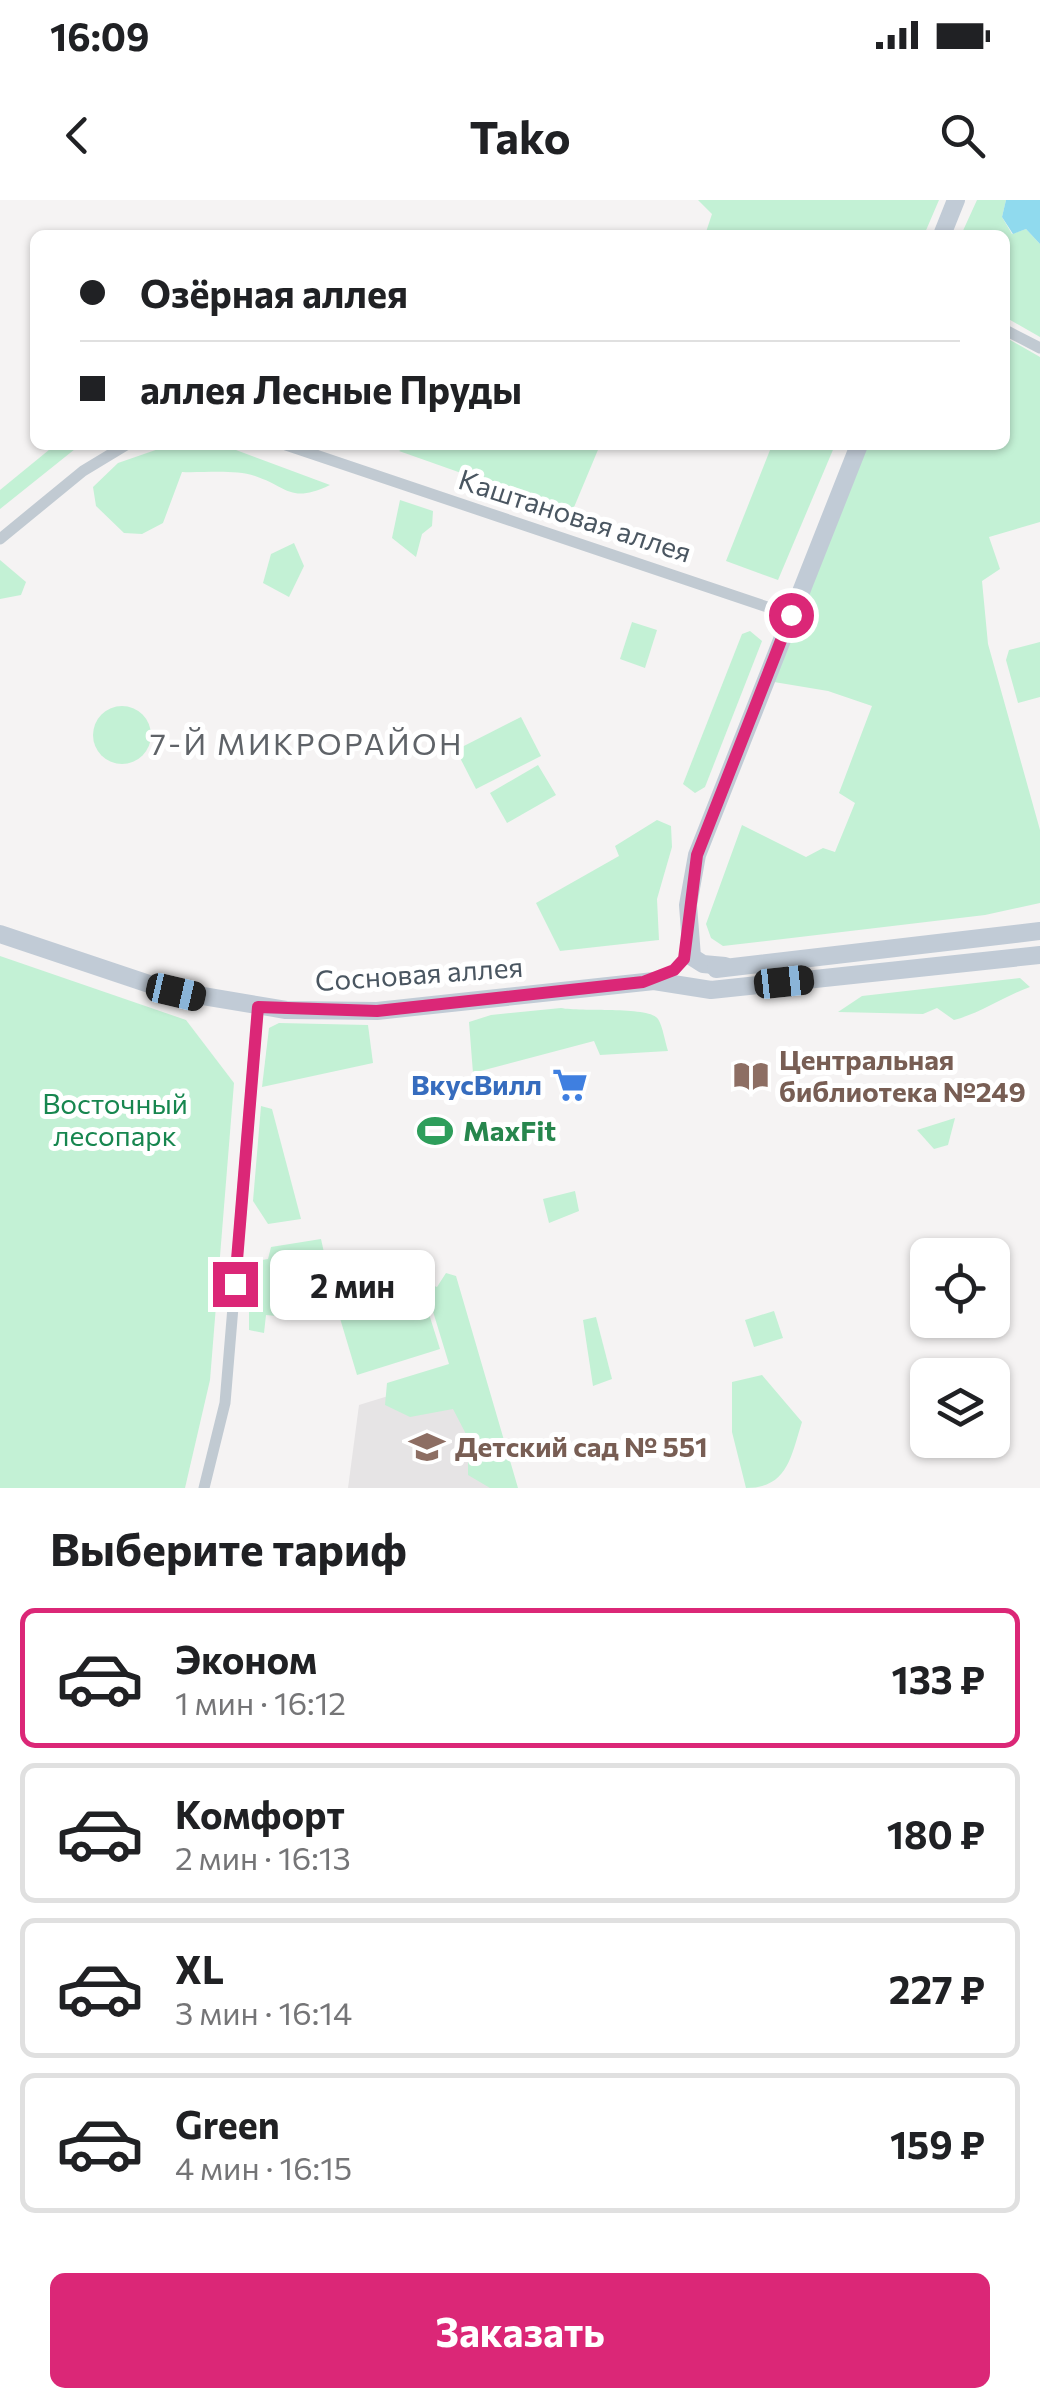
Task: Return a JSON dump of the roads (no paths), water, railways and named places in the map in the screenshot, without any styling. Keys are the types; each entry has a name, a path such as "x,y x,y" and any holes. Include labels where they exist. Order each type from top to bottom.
{"main road":[{"path":"944,230 956,200"},
{"path":"725,966 696,962 689,943 688,905 697,855 856,450"},
{"name":"Сосновая аллея","path":"0,934 167,990 258,1007 377,1011 667,978 725,966 1040,932"},
{"path":"667,978 689,943"},
{"name":"Сосновая аллея","path":"667,978 712,990 1040,955"}],"street":[{"path":"1010,333 1040,348"},
{"path":"0,539 83,471 118,450"},
{"name":"Каштановая аллея","path":"301,450 791,615"},
{"path":"204,1488 225,1402 258,1007"}],"water":[{"path":"1006,200 1040,200 1040,244 1026,229 1013,234 1002,217"}],"place":[{"name":"Центральная библиотека №249","path":"751,1076"},
{"name":"ВкусВилл","path":"570,1085"},
{"name":"MaxFit","path":"435,1131"},
{"name":"Детский сад № 551","path":"427,1447"}],"district":[{"name":"7-Й МИКРОРАЙОН","path":"307,745"}],"park label":[{"name":"Восточный лесопарк","path":"115,1120"}]}
